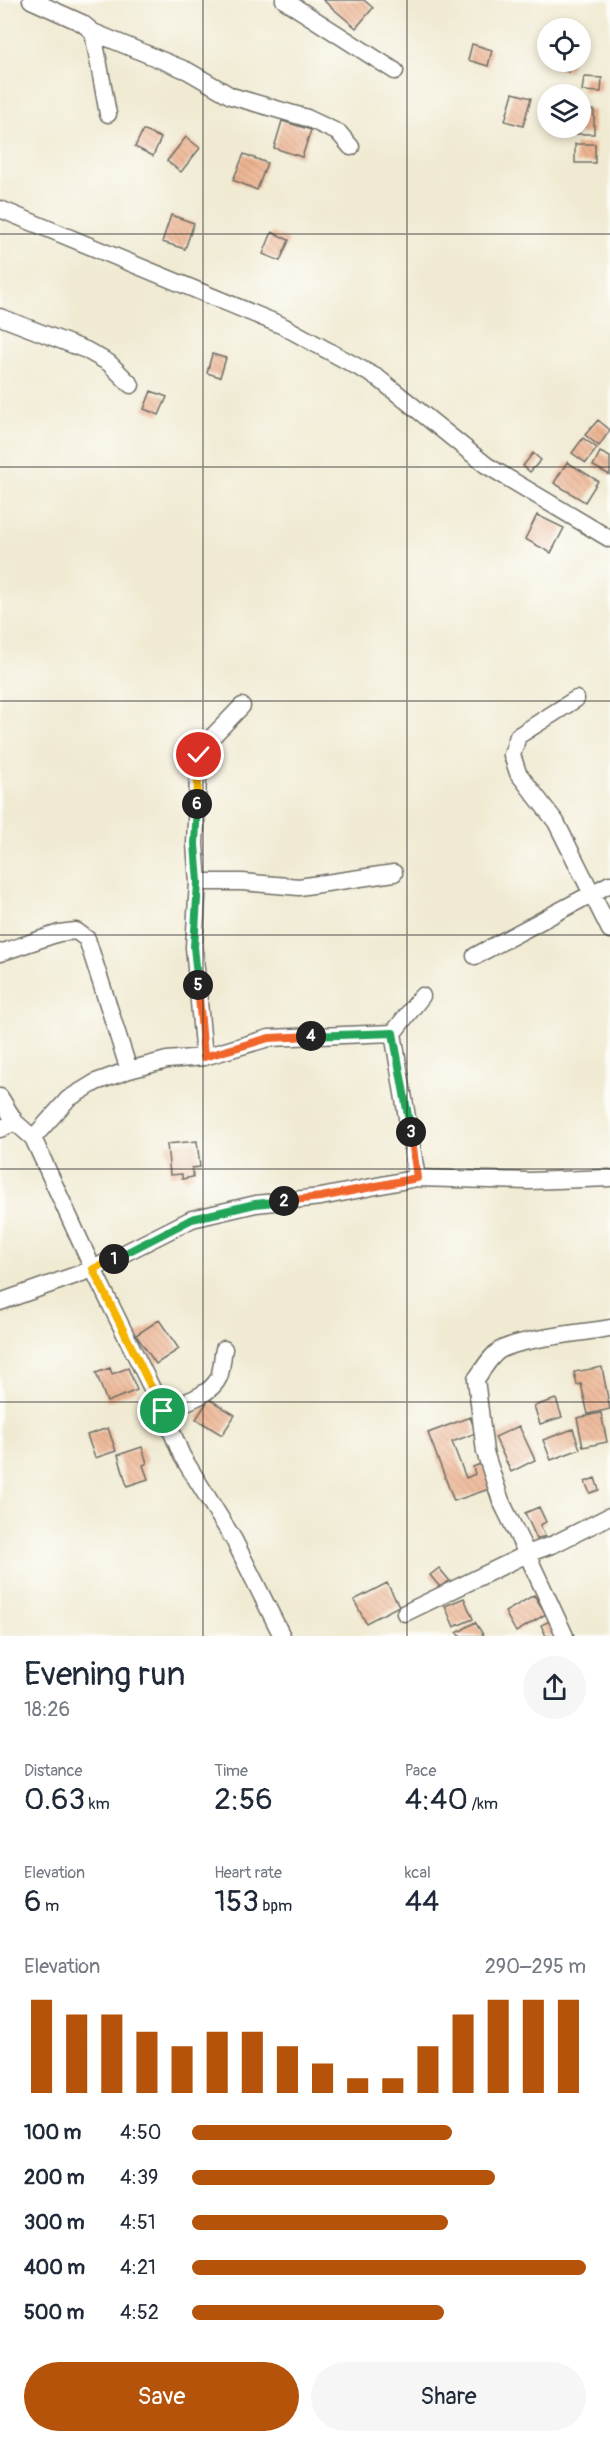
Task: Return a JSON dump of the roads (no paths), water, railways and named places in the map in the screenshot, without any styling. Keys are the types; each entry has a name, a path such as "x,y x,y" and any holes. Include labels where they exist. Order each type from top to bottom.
{"street":[{"path":"31,0 81,23 93,32 188,71 231,96 307,118 339,133 351,147"},
{"path":"284,0 395,71"},
{"path":"93,32 108,114"},
{"path":"0,209 291,331 378,378 486,465 610,539"},
{"path":"0,317 86,350 109,363 131,385"},
{"path":"576,699 518,736 512,755 518,773 556,822 610,930"},
{"path":"204,1057 194,947 198,882 195,844 199,755 209,740 242,706"},
{"path":"198,882 242,882 299,887 394,873"},
{"path":"475,956 610,884"},
{"path":"0,953 59,933 76,931 87,939 129,1070"},
{"path":"417,1178 393,1033 422,996"},
{"path":"33,1138 68,1099 96,1082 129,1070 167,1060 204,1057 269,1038 393,1033"},
{"path":"0,1097 8,1126 33,1138 93,1269 163,1411 182,1456 234,1540 282,1636"},
{"path":"0,1302 93,1269 192,1219 255,1204 321,1197 417,1178 529,1181 610,1178"},
{"path":"566,1636 501,1501 485,1452 476,1379 499,1350 530,1341 610,1328"},
{"path":"163,1411 197,1396 214,1385 219,1377 224,1349"},
{"path":"405,1613 610,1516"}]}
